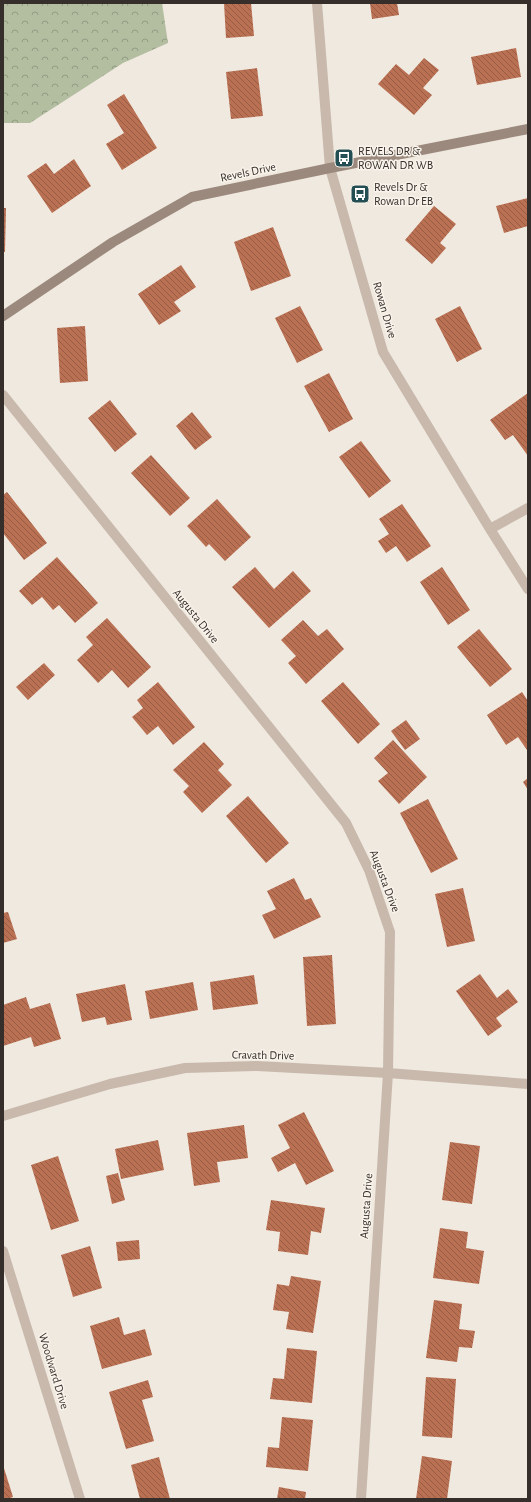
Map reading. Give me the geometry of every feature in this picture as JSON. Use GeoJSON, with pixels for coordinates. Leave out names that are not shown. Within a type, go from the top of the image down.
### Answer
{"type":"FeatureCollection","features":[{"type":"Feature","properties":{"kind":"street","name":"Rowan Drive"},"geometry":{"type":"LineString","coordinates":[[317,3],[330,168],[383,352],[528,589]]}},
{"type":"Feature","properties":{"kind":"street","name":"Revels Drive"},"geometry":{"type":"LineString","coordinates":[[3,316],[113,242],[192,197],[330,168],[528,130]]}},
{"type":"Feature","properties":{"kind":"street","name":"Augusta Drive"},"geometry":{"type":"LineString","coordinates":[[3,395],[346,823],[369,870],[390,932],[388,1073],[361,1499]]}},
{"type":"Feature","properties":{"kind":"street"},"geometry":{"type":"LineString","coordinates":[[490,529],[528,508]]}},
{"type":"Feature","properties":{"kind":"street","name":"Cravath Drive"},"geometry":{"type":"LineString","coordinates":[[3,1116],[110,1084],[185,1068],[257,1066],[388,1073],[528,1084]]}},
{"type":"Feature","properties":{"kind":"street","name":"Woodward Drive"},"geometry":{"type":"LineString","coordinates":[[3,1251],[80,1499]]}},
{"type":"Feature","properties":{"kind":"green space"},"geometry":{"type":"Polygon","coordinates":[[[3,3],[162,3],[168,43],[123,63],[30,123],[3,123],[3,3]]]}},
{"type":"Feature","properties":{"kind":"building"},"geometry":{"type":"Polygon","coordinates":[[[224,3],[251,3],[254,36],[226,38],[224,3]]]}},
{"type":"Feature","properties":{"kind":"building"},"geometry":{"type":"Polygon","coordinates":[[[370,3],[397,3],[399,15],[372,19],[370,3]]]}},
{"type":"Feature","properties":{"kind":"building"},"geometry":{"type":"Polygon","coordinates":[[[516,48],[521,77],[477,85],[471,57],[516,48]]]}},
{"type":"Feature","properties":{"kind":"building"},"geometry":{"type":"Polygon","coordinates":[[[424,58],[439,70],[423,88],[432,95],[414,115],[378,84],[396,64],[409,75],[424,58]]]}},
{"type":"Feature","properties":{"kind":"building"},"geometry":{"type":"Polygon","coordinates":[[[257,68],[263,116],[231,119],[226,72],[257,68]]]}},
{"type":"Feature","properties":{"kind":"building"},"geometry":{"type":"Polygon","coordinates":[[[124,94],[157,148],[122,170],[106,144],[124,133],[107,105],[124,94]]]}},
{"type":"Feature","properties":{"kind":"building"},"geometry":{"type":"Polygon","coordinates":[[[74,159],[91,186],[52,213],[27,176],[46,163],[54,174],[74,159]]]}},
{"type":"Feature","properties":{"kind":"building"},"geometry":{"type":"Polygon","coordinates":[[[528,198],[528,226],[504,233],[496,206],[528,198]]]}},
{"type":"Feature","properties":{"kind":"building"},"geometry":{"type":"Polygon","coordinates":[[[434,206],[456,224],[440,243],[446,248],[432,264],[405,240],[434,206]]]}},
{"type":"Feature","properties":{"kind":"building"},"geometry":{"type":"Polygon","coordinates":[[[3,208],[6,208],[5,252],[3,252],[3,208]]]}},
{"type":"Feature","properties":{"kind":"building"},"geometry":{"type":"Polygon","coordinates":[[[273,227],[291,276],[251,291],[234,242],[273,227]]]}},
{"type":"Feature","properties":{"kind":"building"},"geometry":{"type":"Polygon","coordinates":[[[181,265],[196,287],[174,302],[181,311],[159,325],[138,294],[181,265]]]}},
{"type":"Feature","properties":{"kind":"building"},"geometry":{"type":"Polygon","coordinates":[[[300,306],[323,350],[297,363],[275,318],[300,306]]]}},
{"type":"Feature","properties":{"kind":"building"},"geometry":{"type":"Polygon","coordinates":[[[460,306],[482,349],[457,362],[435,319],[460,306]]]}},
{"type":"Feature","properties":{"kind":"building"},"geometry":{"type":"Polygon","coordinates":[[[85,326],[88,381],[60,383],[57,328],[85,326]]]}},
{"type":"Feature","properties":{"kind":"building"},"geometry":{"type":"Polygon","coordinates":[[[329,373],[353,419],[329,432],[304,386],[329,373]]]}},
{"type":"Feature","properties":{"kind":"building"},"geometry":{"type":"Polygon","coordinates":[[[528,393],[528,456],[513,435],[505,440],[490,420],[528,393]]]}},
{"type":"Feature","properties":{"kind":"building"},"geometry":{"type":"Polygon","coordinates":[[[110,400],[137,434],[115,452],[88,418],[110,400]]]}},
{"type":"Feature","properties":{"kind":"building"},"geometry":{"type":"Polygon","coordinates":[[[192,412],[212,437],[195,450],[176,426],[192,412]]]}},
{"type":"Feature","properties":{"kind":"building"},"geometry":{"type":"Polygon","coordinates":[[[361,441],[391,481],[369,498],[339,457],[361,441]]]}},
{"type":"Feature","properties":{"kind":"building"},"geometry":{"type":"Polygon","coordinates":[[[151,455],[190,498],[170,516],[131,473],[151,455]]]}},
{"type":"Feature","properties":{"kind":"building"},"geometry":{"type":"Polygon","coordinates":[[[7,492],[47,543],[24,560],[3,533],[3,495],[7,492]]]}},
{"type":"Feature","properties":{"kind":"building"},"geometry":{"type":"Polygon","coordinates":[[[217,499],[251,537],[225,561],[209,544],[206,547],[187,526],[217,499]]]}},
{"type":"Feature","properties":{"kind":"building"},"geometry":{"type":"Polygon","coordinates":[[[402,504],[431,546],[407,562],[396,546],[386,553],[378,541],[389,534],[379,519],[402,504]]]}},
{"type":"Feature","properties":{"kind":"building"},"geometry":{"type":"Polygon","coordinates":[[[57,557],[98,603],[75,623],[59,605],[53,610],[42,597],[32,605],[19,591],[57,557]]]}},
{"type":"Feature","properties":{"kind":"building"},"geometry":{"type":"Polygon","coordinates":[[[255,567],[274,589],[293,571],[311,591],[269,628],[232,587],[255,567]]]}},
{"type":"Feature","properties":{"kind":"building"},"geometry":{"type":"Polygon","coordinates":[[[442,567],[470,610],[448,625],[420,582],[442,567]]]}},
{"type":"Feature","properties":{"kind":"building"},"geometry":{"type":"Polygon","coordinates":[[[107,618],[151,667],[128,688],[112,670],[98,683],[77,660],[93,645],[86,637],[107,618]]]}},
{"type":"Feature","properties":{"kind":"building"},"geometry":{"type":"Polygon","coordinates":[[[303,620],[318,636],[327,629],[344,649],[306,684],[288,663],[296,656],[281,640],[303,620]]]}},
{"type":"Feature","properties":{"kind":"building"},"geometry":{"type":"Polygon","coordinates":[[[479,629],[512,669],[490,687],[457,647],[479,629]]]}},
{"type":"Feature","properties":{"kind":"building"},"geometry":{"type":"Polygon","coordinates":[[[44,663],[55,675],[28,700],[16,687],[44,663]]]}},
{"type":"Feature","properties":{"kind":"building"},"geometry":{"type":"Polygon","coordinates":[[[158,682],[195,727],[173,745],[158,726],[147,735],[132,717],[143,708],[137,700],[158,682]]]}},
{"type":"Feature","properties":{"kind":"building"},"geometry":{"type":"Polygon","coordinates":[[[343,682],[380,724],[358,744],[321,701],[343,682]]]}},
{"type":"Feature","properties":{"kind":"building"},"geometry":{"type":"Polygon","coordinates":[[[522,692],[528,701],[527,750],[518,737],[506,745],[487,715],[522,692]]]}},
{"type":"Feature","properties":{"kind":"building"},"geometry":{"type":"Polygon","coordinates":[[[406,720],[420,739],[405,750],[391,731],[406,720]]]}},
{"type":"Feature","properties":{"kind":"building"},"geometry":{"type":"Polygon","coordinates":[[[393,740],[427,777],[399,804],[378,781],[388,773],[374,758],[393,740]]]}},
{"type":"Feature","properties":{"kind":"building"},"geometry":{"type":"Polygon","coordinates":[[[204,742],[224,764],[218,770],[232,785],[202,813],[183,792],[189,786],[173,770],[204,742]]]}},
{"type":"Feature","properties":{"kind":"building"},"geometry":{"type":"Polygon","coordinates":[[[528,778],[528,790],[523,782],[528,778]]]}},
{"type":"Feature","properties":{"kind":"building"},"geometry":{"type":"Polygon","coordinates":[[[248,796],[289,843],[266,863],[226,816],[248,796]]]}},
{"type":"Feature","properties":{"kind":"building"},"geometry":{"type":"Polygon","coordinates":[[[428,799],[458,859],[431,873],[400,813],[428,799]]]}},
{"type":"Feature","properties":{"kind":"building"},"geometry":{"type":"Polygon","coordinates":[[[294,878],[305,900],[311,898],[321,917],[274,939],[262,915],[276,909],[267,891],[294,878]]]}},
{"type":"Feature","properties":{"kind":"building"},"geometry":{"type":"Polygon","coordinates":[[[463,888],[475,941],[447,947],[435,894],[463,888]]]}},
{"type":"Feature","properties":{"kind":"building"},"geometry":{"type":"Polygon","coordinates":[[[8,912],[17,939],[3,943],[3,913],[8,912]]]}},
{"type":"Feature","properties":{"kind":"building"},"geometry":{"type":"Polygon","coordinates":[[[332,955],[336,1024],[307,1026],[303,957],[332,955]]]}},
{"type":"Feature","properties":{"kind":"building"},"geometry":{"type":"Polygon","coordinates":[[[480,974],[497,998],[508,989],[518,1002],[496,1018],[502,1026],[488,1036],[456,991],[480,974]]]}},
{"type":"Feature","properties":{"kind":"building"},"geometry":{"type":"Polygon","coordinates":[[[254,975],[258,1004],[213,1010],[210,982],[254,975]]]}},
{"type":"Feature","properties":{"kind":"building"},"geometry":{"type":"Polygon","coordinates":[[[193,982],[198,1010],[150,1019],[145,991],[193,982]]]}},
{"type":"Feature","properties":{"kind":"building"},"geometry":{"type":"Polygon","coordinates":[[[125,984],[132,1020],[107,1025],[105,1017],[82,1022],[76,994],[125,984]]]}},
{"type":"Feature","properties":{"kind":"building"},"geometry":{"type":"Polygon","coordinates":[[[26,997],[30,1009],[50,1003],[61,1039],[34,1047],[31,1037],[3,1046],[3,1005],[26,997]]]}},
{"type":"Feature","properties":{"kind":"building"},"geometry":{"type":"Polygon","coordinates":[[[304,1112],[334,1171],[306,1185],[295,1163],[278,1172],[271,1158],[290,1148],[278,1125],[304,1112]]]}},
{"type":"Feature","properties":{"kind":"building"},"geometry":{"type":"Polygon","coordinates":[[[244,1125],[248,1158],[217,1162],[220,1182],[194,1186],[187,1133],[244,1125]]]}},
{"type":"Feature","properties":{"kind":"building"},"geometry":{"type":"Polygon","coordinates":[[[158,1140],[164,1170],[121,1179],[115,1149],[158,1140]]]}},
{"type":"Feature","properties":{"kind":"building"},"geometry":{"type":"Polygon","coordinates":[[[450,1142],[480,1146],[472,1204],[442,1200],[450,1142]]]}},
{"type":"Feature","properties":{"kind":"building"},"geometry":{"type":"Polygon","coordinates":[[[58,1156],[79,1221],[51,1230],[31,1165],[58,1156]]]}},
{"type":"Feature","properties":{"kind":"building"},"geometry":{"type":"Polygon","coordinates":[[[118,1173],[125,1200],[112,1204],[106,1176],[118,1173]]]}},
{"type":"Feature","properties":{"kind":"building"},"geometry":{"type":"Polygon","coordinates":[[[271,1200],[325,1208],[321,1233],[311,1231],[308,1255],[278,1251],[280,1232],[266,1230],[271,1200]]]}},
{"type":"Feature","properties":{"kind":"building"},"geometry":{"type":"Polygon","coordinates":[[[440,1228],[468,1232],[466,1248],[484,1251],[479,1284],[433,1278],[440,1228]]]}},
{"type":"Feature","properties":{"kind":"building"},"geometry":{"type":"Polygon","coordinates":[[[139,1240],[140,1259],[118,1261],[116,1242],[139,1240]]]}},
{"type":"Feature","properties":{"kind":"building"},"geometry":{"type":"Polygon","coordinates":[[[90,1246],[102,1288],[73,1297],[61,1255],[90,1246]]]}},
{"type":"Feature","properties":{"kind":"building"},"geometry":{"type":"Polygon","coordinates":[[[291,1276],[321,1281],[313,1333],[286,1329],[289,1312],[273,1310],[277,1284],[289,1286],[291,1276]]]}},
{"type":"Feature","properties":{"kind":"building"},"geometry":{"type":"Polygon","coordinates":[[[434,1300],[462,1304],[459,1329],[475,1331],[472,1348],[459,1347],[457,1362],[426,1358],[434,1300]]]}},
{"type":"Feature","properties":{"kind":"building"},"geometry":{"type":"Polygon","coordinates":[[[119,1317],[124,1335],[145,1329],[152,1355],[102,1369],[90,1326],[119,1317]]]}},
{"type":"Feature","properties":{"kind":"building"},"geometry":{"type":"Polygon","coordinates":[[[287,1348],[317,1351],[312,1403],[270,1399],[273,1378],[284,1379],[287,1348]]]}},
{"type":"Feature","properties":{"kind":"building"},"geometry":{"type":"Polygon","coordinates":[[[426,1377],[456,1379],[452,1438],[422,1436],[426,1377]]]}},
{"type":"Feature","properties":{"kind":"building"},"geometry":{"type":"Polygon","coordinates":[[[148,1380],[153,1397],[142,1400],[154,1441],[126,1449],[109,1392],[148,1380]]]}},
{"type":"Feature","properties":{"kind":"building"},"geometry":{"type":"Polygon","coordinates":[[[282,1417],[313,1420],[308,1471],[266,1467],[268,1447],[279,1448],[282,1417]]]}},
{"type":"Feature","properties":{"kind":"building"},"geometry":{"type":"Polygon","coordinates":[[[422,1456],[452,1461],[447,1499],[416,1499],[422,1456]]]}},
{"type":"Feature","properties":{"kind":"building"},"geometry":{"type":"Polygon","coordinates":[[[159,1457],[170,1499],[140,1499],[131,1465],[159,1457]]]}},
{"type":"Feature","properties":{"kind":"building"},"geometry":{"type":"Polygon","coordinates":[[[3,1465],[13,1497],[7,1499],[3,1499],[3,1465]]]}},
{"type":"Feature","properties":{"kind":"building"},"geometry":{"type":"Polygon","coordinates":[[[279,1487],[306,1492],[305,1499],[277,1499],[279,1487]]]}},
{"type":"Feature","properties":{"kind":"place","name":"REVELS DR & ROWAN DR WB"},"geometry":{"type":"Point","coordinates":[344,158]}},
{"type":"Feature","properties":{"kind":"place","name":"Revels Dr & Rowan Dr EB"},"geometry":{"type":"Point","coordinates":[360,194]}}]}
